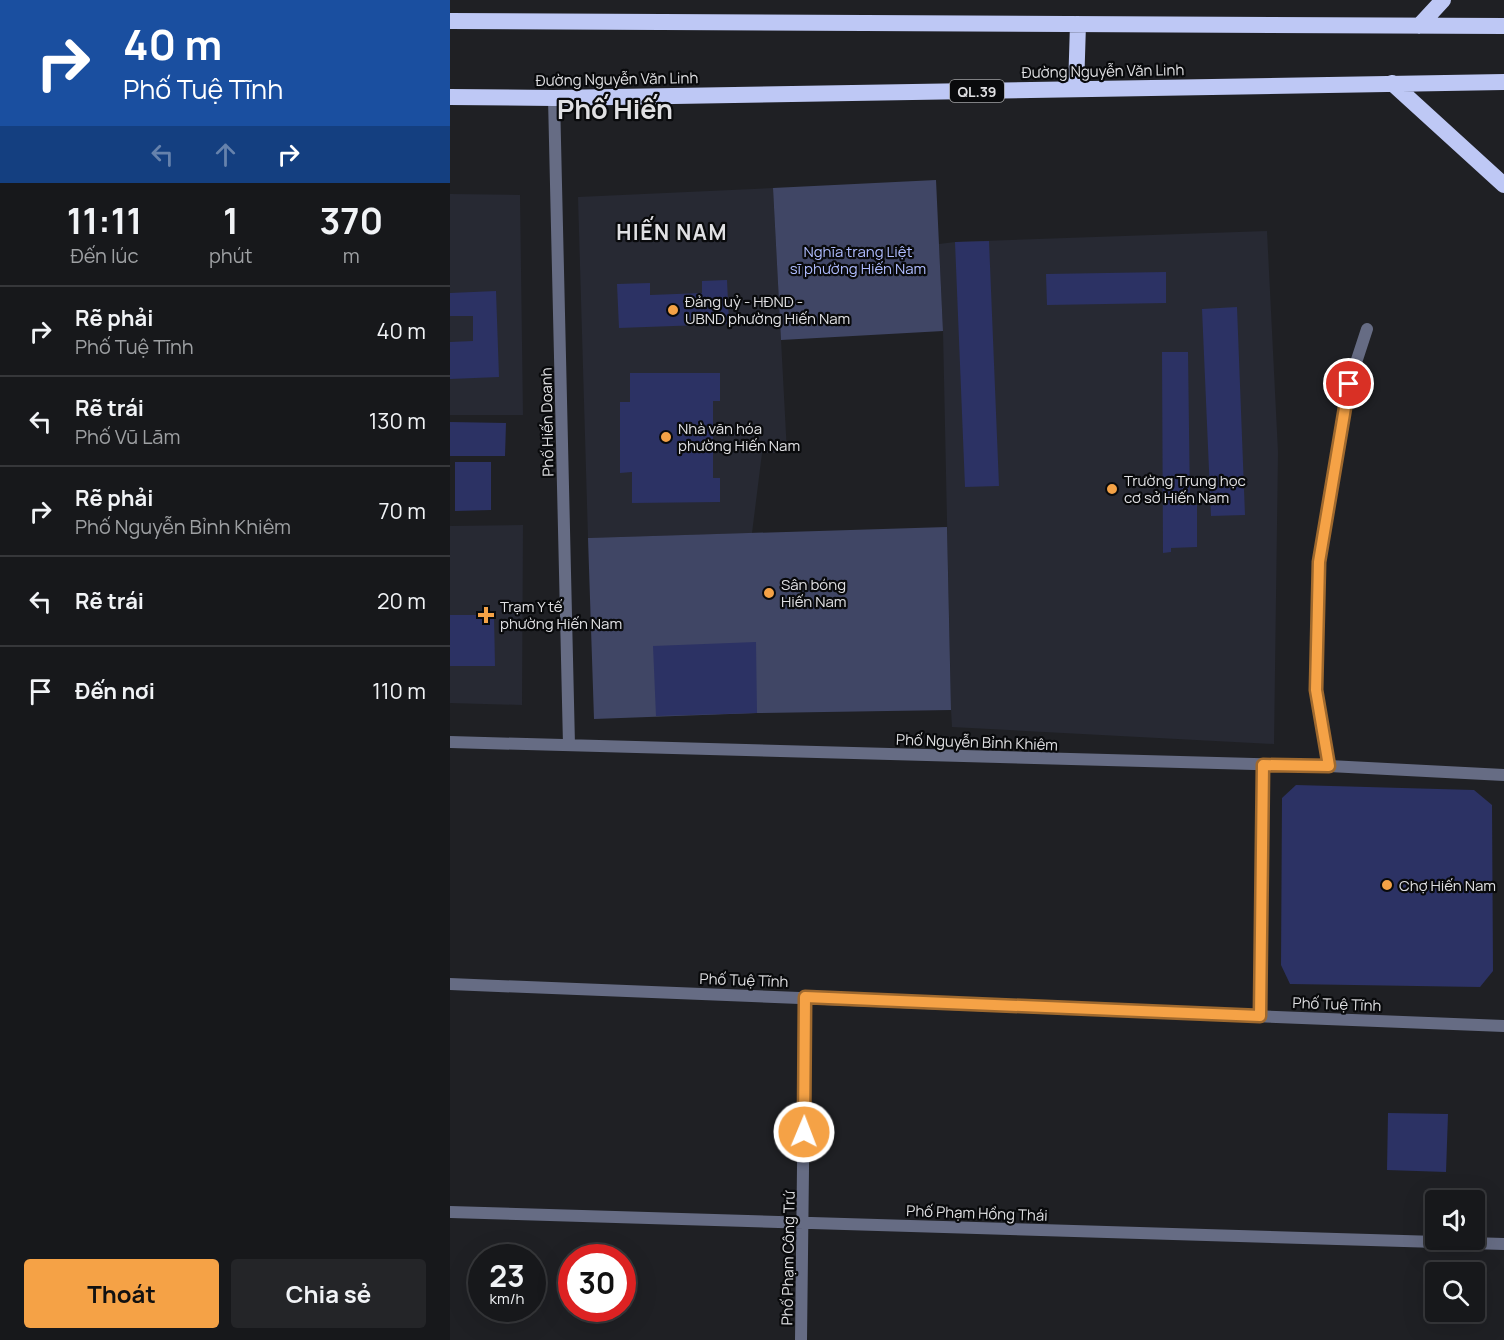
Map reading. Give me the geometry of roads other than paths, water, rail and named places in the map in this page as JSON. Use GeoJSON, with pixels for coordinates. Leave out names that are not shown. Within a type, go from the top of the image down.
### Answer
{"type":"FeatureCollection","features":[{"type":"Feature","properties":{"kind":"highway"},"geometry":{"type":"LineString","coordinates":[[1419,26],[1443,0]]}},
{"type":"Feature","properties":{"kind":"highway"},"geometry":{"type":"LineString","coordinates":[[450,21],[1504,26]]}},
{"type":"Feature","properties":{"kind":"highway"},"geometry":{"type":"LineString","coordinates":[[1076,89],[1078,24]]}},
{"type":"Feature","properties":{"kind":"highway","name":"Đường Nguyễn Văn Linh"},"geometry":{"type":"LineString","coordinates":[[450,97],[554,98],[1504,82]]}},
{"type":"Feature","properties":{"kind":"highway"},"geometry":{"type":"LineString","coordinates":[[1392,83],[1504,185]]}},
{"type":"Feature","properties":{"kind":"street","name":"Phố Hiến Doanh"},"geometry":{"type":"LineString","coordinates":[[554,98],[569,745]]}},
{"type":"Feature","properties":{"kind":"street"},"geometry":{"type":"LineString","coordinates":[[1329,766],[1316,690],[1319,562],[1349,384],[1367,329]]}},
{"type":"Feature","properties":{"kind":"street","name":"Phố Nguyễn Bỉnh Khiêm"},"geometry":{"type":"LineString","coordinates":[[450,742],[1329,766],[1504,775]]}},
{"type":"Feature","properties":{"kind":"street"},"geometry":{"type":"LineString","coordinates":[[1260,1016],[1263,765]]}},
{"type":"Feature","properties":{"kind":"street","name":"Phố Tuệ Tĩnh"},"geometry":{"type":"LineString","coordinates":[[450,984],[1504,1026]]}},
{"type":"Feature","properties":{"kind":"street","name":"Phố Phạm Công Trứ"},"geometry":{"type":"LineString","coordinates":[[801,1340],[805,997]]}},
{"type":"Feature","properties":{"kind":"street","name":"Phố Phạm Hồng Thái"},"geometry":{"type":"LineString","coordinates":[[450,1212],[1504,1244]]}},
{"type":"Feature","properties":{"kind":"place","name":"Đảng uỷ - HĐND - UBND phường Hiến Nam"},"geometry":{"type":"Point","coordinates":[673,310]}},
{"type":"Feature","properties":{"kind":"place","name":"Nhà văn hóa phường Hiến Nam"},"geometry":{"type":"Point","coordinates":[666,437]}},
{"type":"Feature","properties":{"kind":"place","name":"Trường Trung học cơ sở Hiến Nam"},"geometry":{"type":"Point","coordinates":[1112,489]}},
{"type":"Feature","properties":{"kind":"place","name":"Sân bóng Hiến Nam"},"geometry":{"type":"Point","coordinates":[769,593]}},
{"type":"Feature","properties":{"kind":"place","name":"Trạm Y tế phường Hiến Nam"},"geometry":{"type":"Point","coordinates":[486,615]}},
{"type":"Feature","properties":{"kind":"place","name":"Chợ Hiến Nam"},"geometry":{"type":"Point","coordinates":[1387,885]}},
{"type":"Feature","properties":{"kind":"district","name":"Phố Hiến"},"geometry":{"type":"Point","coordinates":[615,108]}},
{"type":"Feature","properties":{"kind":"district","name":"HIẾN NAM"},"geometry":{"type":"Point","coordinates":[672,232]}},
{"type":"Feature","properties":{"kind":"park label","name":"Nghĩa trang Liệt sĩ phường Hiến Nam"},"geometry":{"type":"Point","coordinates":[858,260]}}]}
